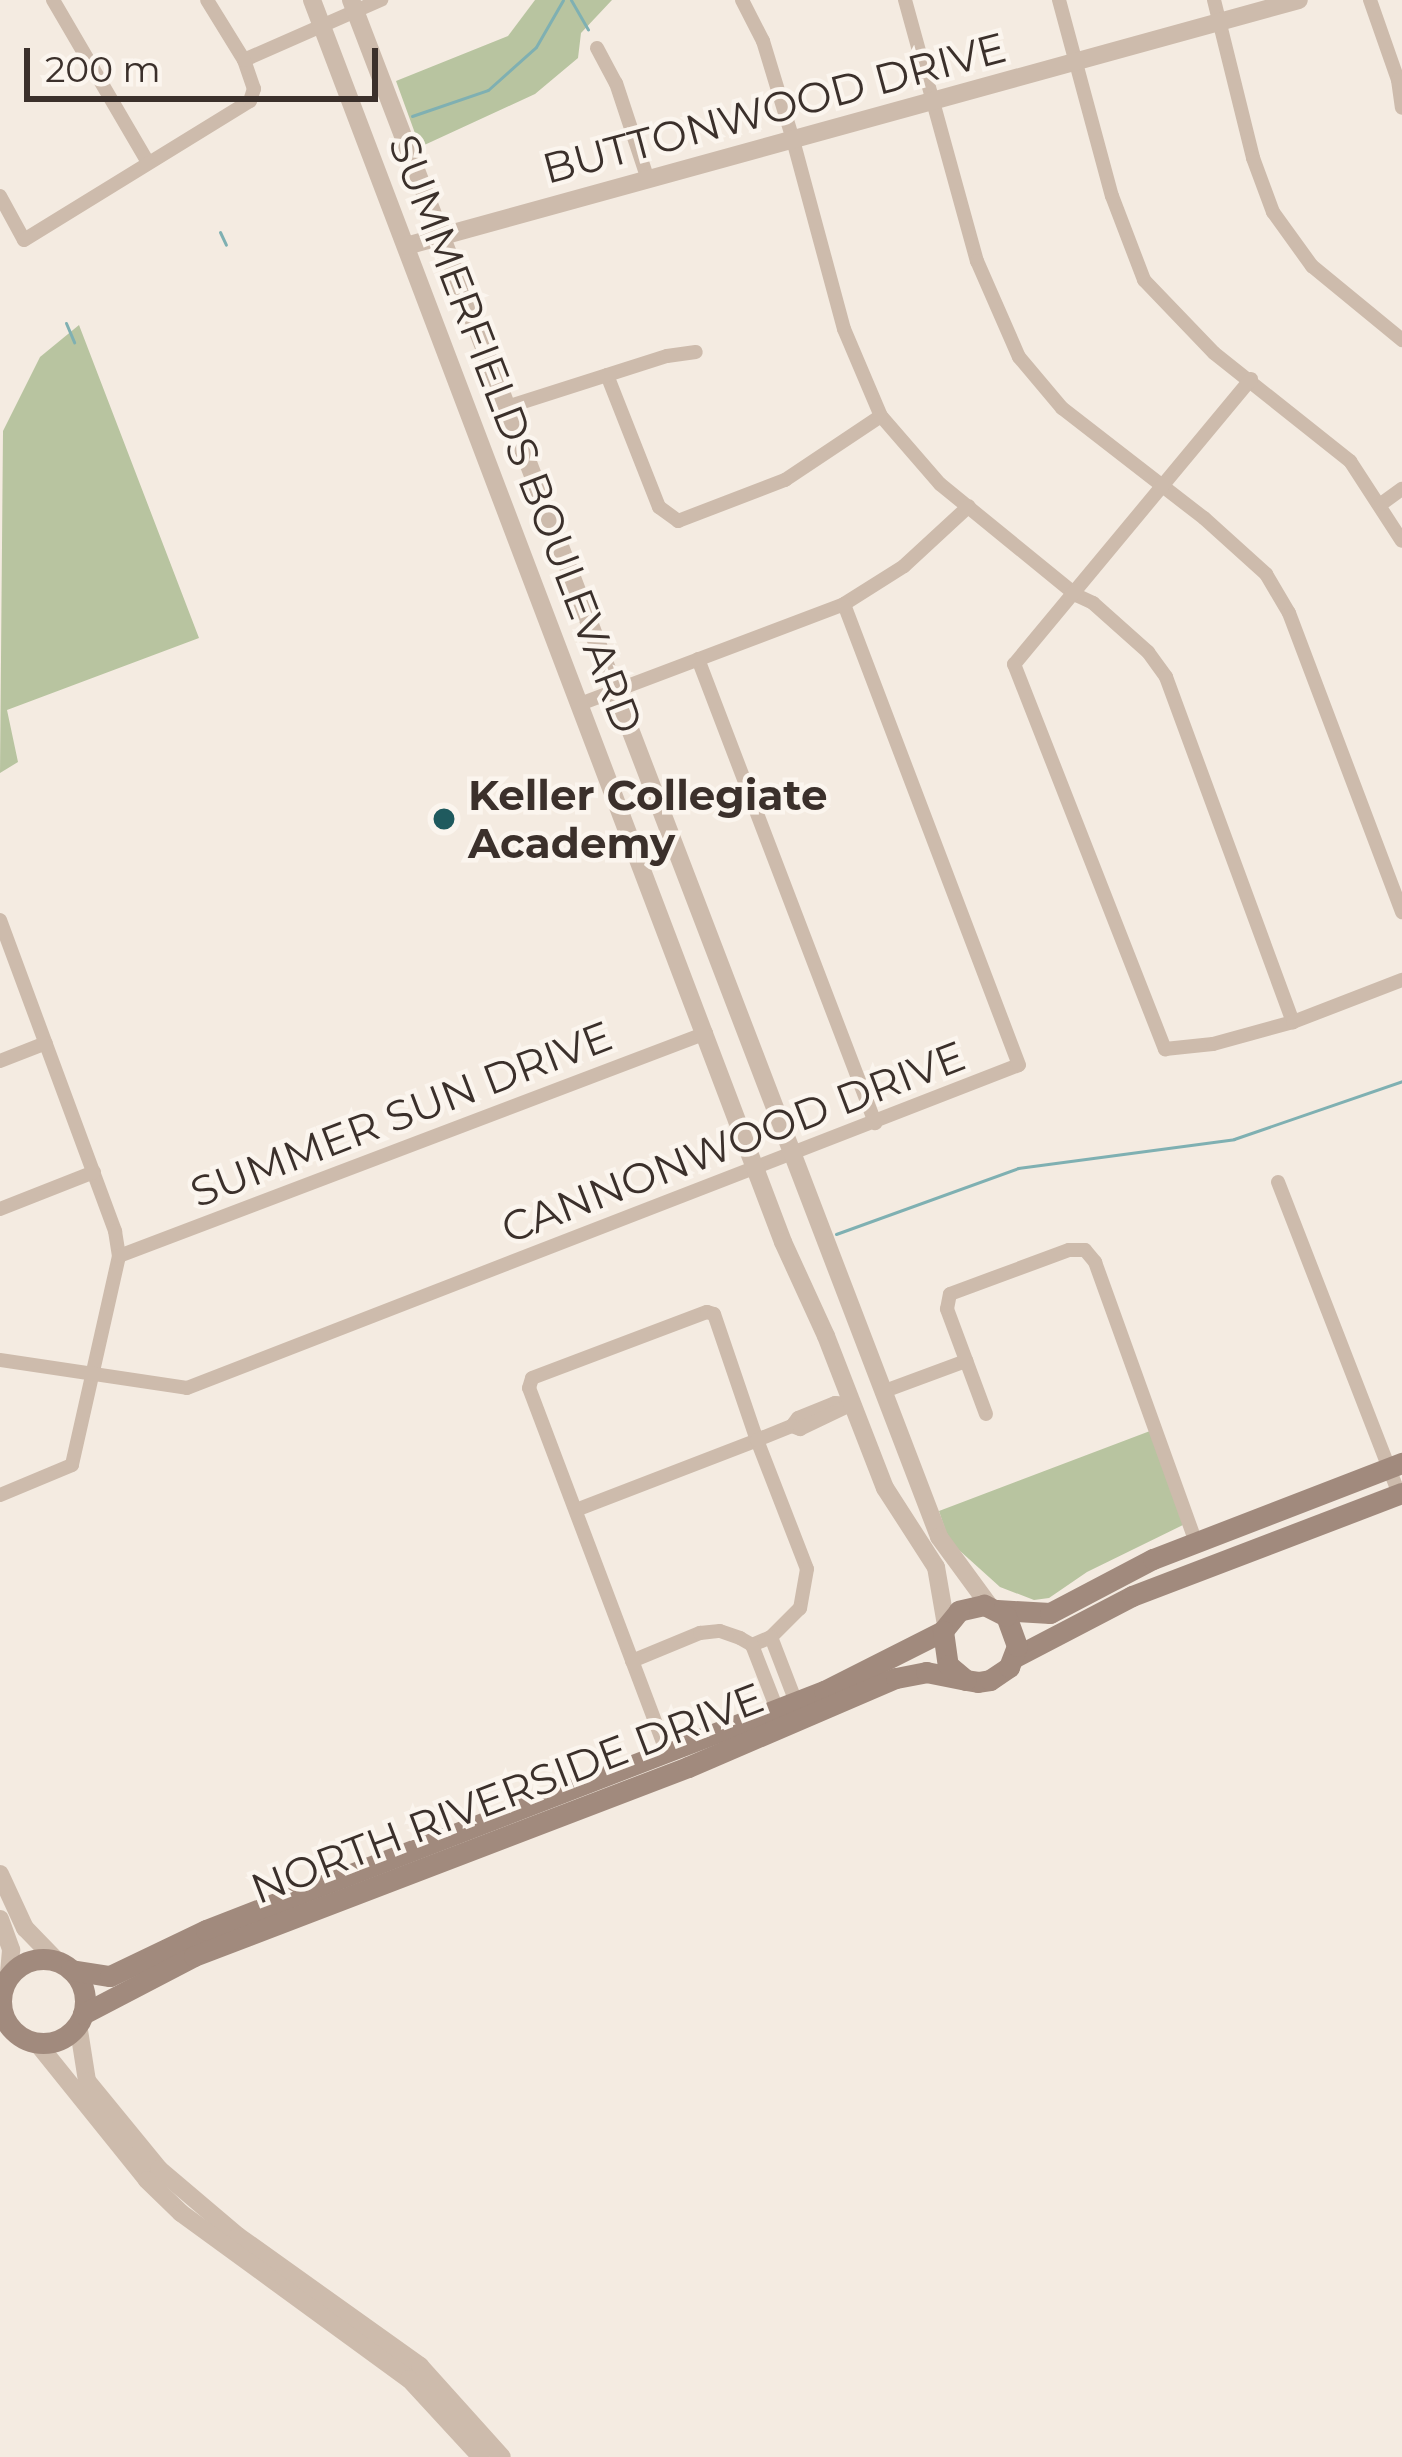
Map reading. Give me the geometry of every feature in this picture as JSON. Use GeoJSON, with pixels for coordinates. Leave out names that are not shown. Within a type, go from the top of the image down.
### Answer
{"type":"FeatureCollection","features":[{"type":"Feature","properties":{"kind":"main road","name":"NORTH RIVERSIDE DRIVE"},"geometry":{"type":"LineString","coordinates":[[37,2043],[64,2037],[80,2019],[194,1956],[787,1705],[944,1628],[971,1606],[1049,1612],[1196,1543],[1395,1466]]}},
{"type":"Feature","properties":{"kind":"main road","name":"NORTH RIVERSIDE DRIVE"},"geometry":{"type":"LineString","coordinates":[[4,1987],[31,1960],[110,1976],[186,1938],[727,1751],[896,1678],[926,1672],[966,1679],[1000,1675],[1015,1657],[1132,1595],[1401,1494]]}},
{"type":"Feature","properties":{"kind":"main road"},"geometry":{"type":"LineString","coordinates":[[994,1608],[1012,1625],[1015,1657]]}},
{"type":"Feature","properties":{"kind":"main road"},"geometry":{"type":"LineString","coordinates":[[944,1628],[947,1665],[966,1679]]}},
{"type":"Feature","properties":{"kind":"main road"},"geometry":{"type":"LineString","coordinates":[[64,1965],[83,1990],[80,2019]]}},
{"type":"Feature","properties":{"kind":"main road"},"geometry":{"type":"LineString","coordinates":[[4,1987],[2,2014],[7,2029],[37,2043]]}},
{"type":"Feature","properties":{"kind":"street"},"geometry":{"type":"LineString","coordinates":[[53,0],[147,160]]}},
{"type":"Feature","properties":{"kind":"street"},"geometry":{"type":"LineString","coordinates":[[0,196],[24,240],[147,160],[250,101],[254,89],[244,60],[207,0]]}},
{"type":"Feature","properties":{"kind":"street","name":"SUMMERFIELDS BOULEVARD"},"geometry":{"type":"LineString","coordinates":[[312,0],[885,1488],[936,1567],[944,1628]]}},
{"type":"Feature","properties":{"kind":"street"},"geometry":{"type":"LineString","coordinates":[[244,60],[353,5],[380,0]]}},
{"type":"Feature","properties":{"kind":"street"},"geometry":{"type":"LineString","coordinates":[[742,0],[763,41],[844,329],[881,416],[923,467],[1131,635],[1166,677],[1293,1022]]}},
{"type":"Feature","properties":{"kind":"street"},"geometry":{"type":"LineString","coordinates":[[905,0],[977,261],[1019,356],[1062,408],[1250,559],[1289,613],[1402,912]]}},
{"type":"Feature","properties":{"kind":"street"},"geometry":{"type":"LineString","coordinates":[[1059,0],[1112,196],[1144,280],[1214,352],[1350,461],[1402,541]]}},
{"type":"Feature","properties":{"kind":"street"},"geometry":{"type":"LineString","coordinates":[[1214,0],[1253,158],[1274,212],[1312,266],[1402,340]]}},
{"type":"Feature","properties":{"kind":"street","name":"BUTTONWOOD DRIVE"},"geometry":{"type":"LineString","coordinates":[[406,246],[1299,0]]}},
{"type":"Feature","properties":{"kind":"street"},"geometry":{"type":"LineString","coordinates":[[1370,0],[1398,80],[1402,108]]}},
{"type":"Feature","properties":{"kind":"street","name":"SUMMERFIELDS BOULEVARD"},"geometry":{"type":"LineString","coordinates":[[353,5],[939,1537],[994,1608]]}},
{"type":"Feature","properties":{"kind":"street"},"geometry":{"type":"LineString","coordinates":[[597,48],[616,83],[648,180]]}},
{"type":"Feature","properties":{"kind":"street"},"geometry":{"type":"LineString","coordinates":[[507,407],[696,352]]}},
{"type":"Feature","properties":{"kind":"street"},"geometry":{"type":"LineString","coordinates":[[607,375],[659,507],[678,521],[785,480],[881,416]]}},
{"type":"Feature","properties":{"kind":"street"},"geometry":{"type":"LineString","coordinates":[[1251,379],[1014,664],[1165,1048],[1213,1044],[1293,1022],[1402,980]]}},
{"type":"Feature","properties":{"kind":"street"},"geometry":{"type":"LineString","coordinates":[[1381,504],[1402,489]]}},
{"type":"Feature","properties":{"kind":"street"},"geometry":{"type":"LineString","coordinates":[[580,704],[844,604],[904,566],[969,506]]}},
{"type":"Feature","properties":{"kind":"street","name":"CANNONWOOD DRIVE"},"geometry":{"type":"LineString","coordinates":[[0,1360],[187,1388],[1019,1065],[844,604]]}},
{"type":"Feature","properties":{"kind":"street"},"geometry":{"type":"LineString","coordinates":[[698,659],[875,1123]]}},
{"type":"Feature","properties":{"kind":"street"},"geometry":{"type":"LineString","coordinates":[[0,920],[94,1172],[119,1256],[72,1465],[0,1496]]}},
{"type":"Feature","properties":{"kind":"street","name":"SUMMER SUN DRIVE"},"geometry":{"type":"LineString","coordinates":[[119,1256],[706,1033]]}},
{"type":"Feature","properties":{"kind":"street"},"geometry":{"type":"LineString","coordinates":[[0,1061],[46,1043]]}},
{"type":"Feature","properties":{"kind":"street"},"geometry":{"type":"LineString","coordinates":[[0,1209],[94,1172]]}},
{"type":"Feature","properties":{"kind":"street"},"geometry":{"type":"LineString","coordinates":[[1278,1182],[1395,1466],[1401,1494]]}},
{"type":"Feature","properties":{"kind":"street"},"geometry":{"type":"LineString","coordinates":[[986,1414],[947,1309],[950,1294],[1069,1250],[1091,1254],[1196,1543]]}},
{"type":"Feature","properties":{"kind":"street"},"geometry":{"type":"LineString","coordinates":[[667,1753],[529,1388],[539,1372],[695,1313],[714,1314],[807,1569],[800,1608],[771,1637],[752,1645]]}},
{"type":"Feature","properties":{"kind":"street"},"geometry":{"type":"LineString","coordinates":[[576,1510],[792,1426],[798,1418],[836,1403],[852,1404],[967,1361]]}},
{"type":"Feature","properties":{"kind":"street"},"geometry":{"type":"LineString","coordinates":[[632,1661],[700,1634],[720,1631],[752,1645],[787,1705]]}},
{"type":"Feature","properties":{"kind":"street"},"geometry":{"type":"LineString","coordinates":[[771,1637],[787,1705]]}},
{"type":"Feature","properties":{"kind":"street"},"geometry":{"type":"LineString","coordinates":[[0,1874],[25,1928],[64,1965]]}},
{"type":"Feature","properties":{"kind":"street"},"geometry":{"type":"LineString","coordinates":[[0,1919],[11,1950],[4,1987]]}},
{"type":"Feature","properties":{"kind":"street"},"geometry":{"type":"LineString","coordinates":[[80,2019],[87,2081],[153,2174]]}},
{"type":"Feature","properties":{"kind":"street"},"geometry":{"type":"LineString","coordinates":[[37,2043],[153,2174],[228,2249],[450,2395],[502,2457]]}},
{"type":"Feature","properties":{"kind":"street"},"geometry":{"type":"LineString","coordinates":[[401,2362],[481,2457]]}},
{"type":"Feature","properties":{"kind":"green space"},"geometry":{"type":"Polygon","coordinates":[[[535,0],[612,0],[581,33],[578,58],[535,94],[420,147],[396,81],[508,36],[535,0]]]}},
{"type":"Feature","properties":{"kind":"green space"},"geometry":{"type":"Polygon","coordinates":[[[79,325],[199,638],[7,710],[18,762],[0,773],[3,431],[40,357],[79,325]]]}},
{"type":"Feature","properties":{"kind":"green space"},"geometry":{"type":"Polygon","coordinates":[[[1150,1431],[1185,1524],[1087,1572],[1049,1598],[1034,1600],[1000,1587],[949,1541],[939,1511],[1150,1431]]]}},
{"type":"Feature","properties":{"kind":"waterway"},"geometry":{"type":"LineString","coordinates":[[412,116],[488,90],[536,47],[563,0]]}},
{"type":"Feature","properties":{"kind":"waterway"},"geometry":{"type":"LineString","coordinates":[[571,0],[588,30]]}},
{"type":"Feature","properties":{"kind":"waterway"},"geometry":{"type":"LineString","coordinates":[[220,232],[226,245]]}},
{"type":"Feature","properties":{"kind":"waterway"},"geometry":{"type":"LineString","coordinates":[[66,323],[74,342]]}},
{"type":"Feature","properties":{"kind":"waterway"},"geometry":{"type":"LineString","coordinates":[[836,1234],[1018,1168],[1234,1139],[1402,1081]]}},
{"type":"Feature","properties":{"kind":"place","name":"Keller Collegiate Academy"},"geometry":{"type":"Point","coordinates":[444,819]}}]}
